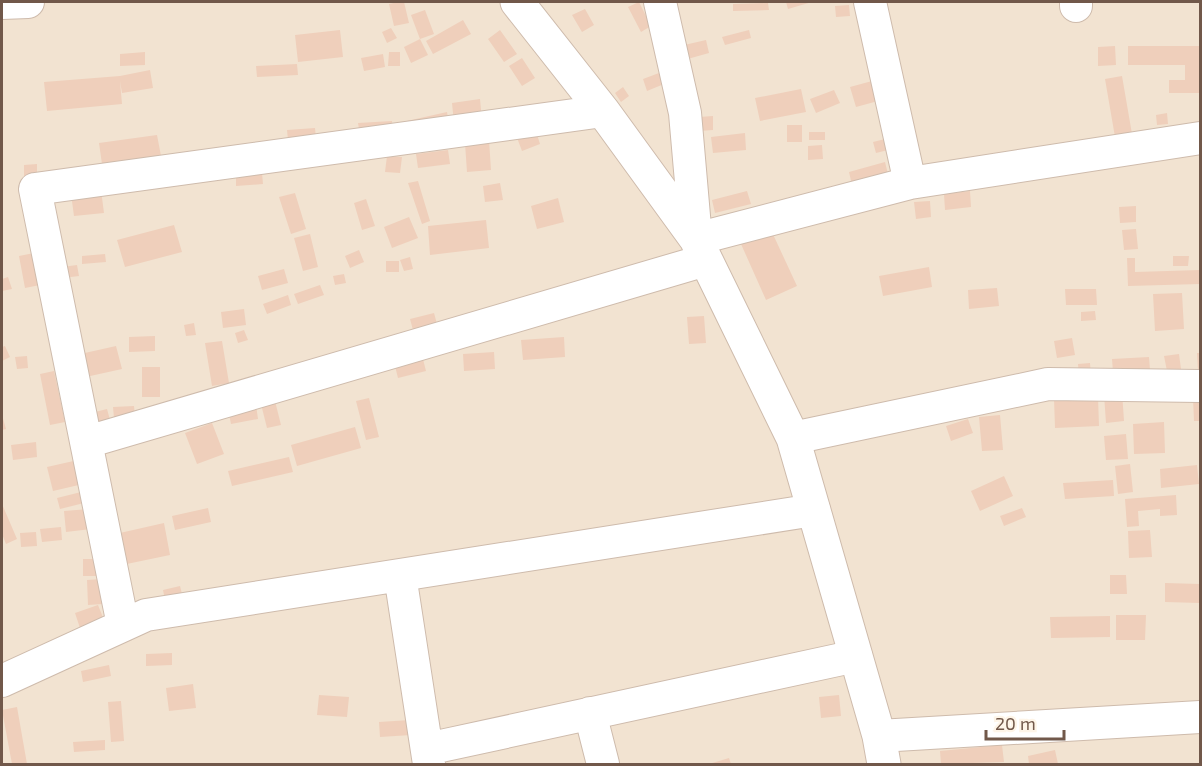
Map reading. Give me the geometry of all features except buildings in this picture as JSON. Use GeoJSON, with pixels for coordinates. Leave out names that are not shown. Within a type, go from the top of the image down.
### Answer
{"type":"FeatureCollection","features":[{"type":"Feature","properties":{"kind":"street"},"geometry":{"type":"LineString","coordinates":[[2,3],[28,2]]}},
{"type":"Feature","properties":{"kind":"street"},"geometry":{"type":"LineString","coordinates":[[517,2],[603,111],[701,250],[793,438],[881,750],[1200,717]]}},
{"type":"Feature","properties":{"kind":"street"},"geometry":{"type":"LineString","coordinates":[[660,2],[685,113],[701,250]]}},
{"type":"Feature","properties":{"kind":"street"},"geometry":{"type":"LineString","coordinates":[[870,2],[910,183]]}},
{"type":"Feature","properties":{"kind":"street"},"geometry":{"type":"LineString","coordinates":[[123,625],[35,189],[603,111]]}},
{"type":"Feature","properties":{"kind":"street"},"geometry":{"type":"LineString","coordinates":[[87,442],[910,183],[1200,138]]}},
{"type":"Feature","properties":{"kind":"street"},"geometry":{"type":"LineString","coordinates":[[793,438],[1048,384],[1200,386]]}},
{"type":"Feature","properties":{"kind":"street"},"geometry":{"type":"LineString","coordinates":[[2,681],[146,615],[814,510]]}},
{"type":"Feature","properties":{"kind":"street"},"geometry":{"type":"LineString","coordinates":[[400,575],[428,757],[590,713],[856,656]]}},
{"type":"Feature","properties":{"kind":"street"},"geometry":{"type":"LineString","coordinates":[[590,713],[603,765]]}},
{"type":"Feature","properties":{"kind":"shaded area"},"geometry":{"type":"Polygon","coordinates":[[[2,2],[1200,2],[1200,764],[2,764],[2,2]]]}}]}
